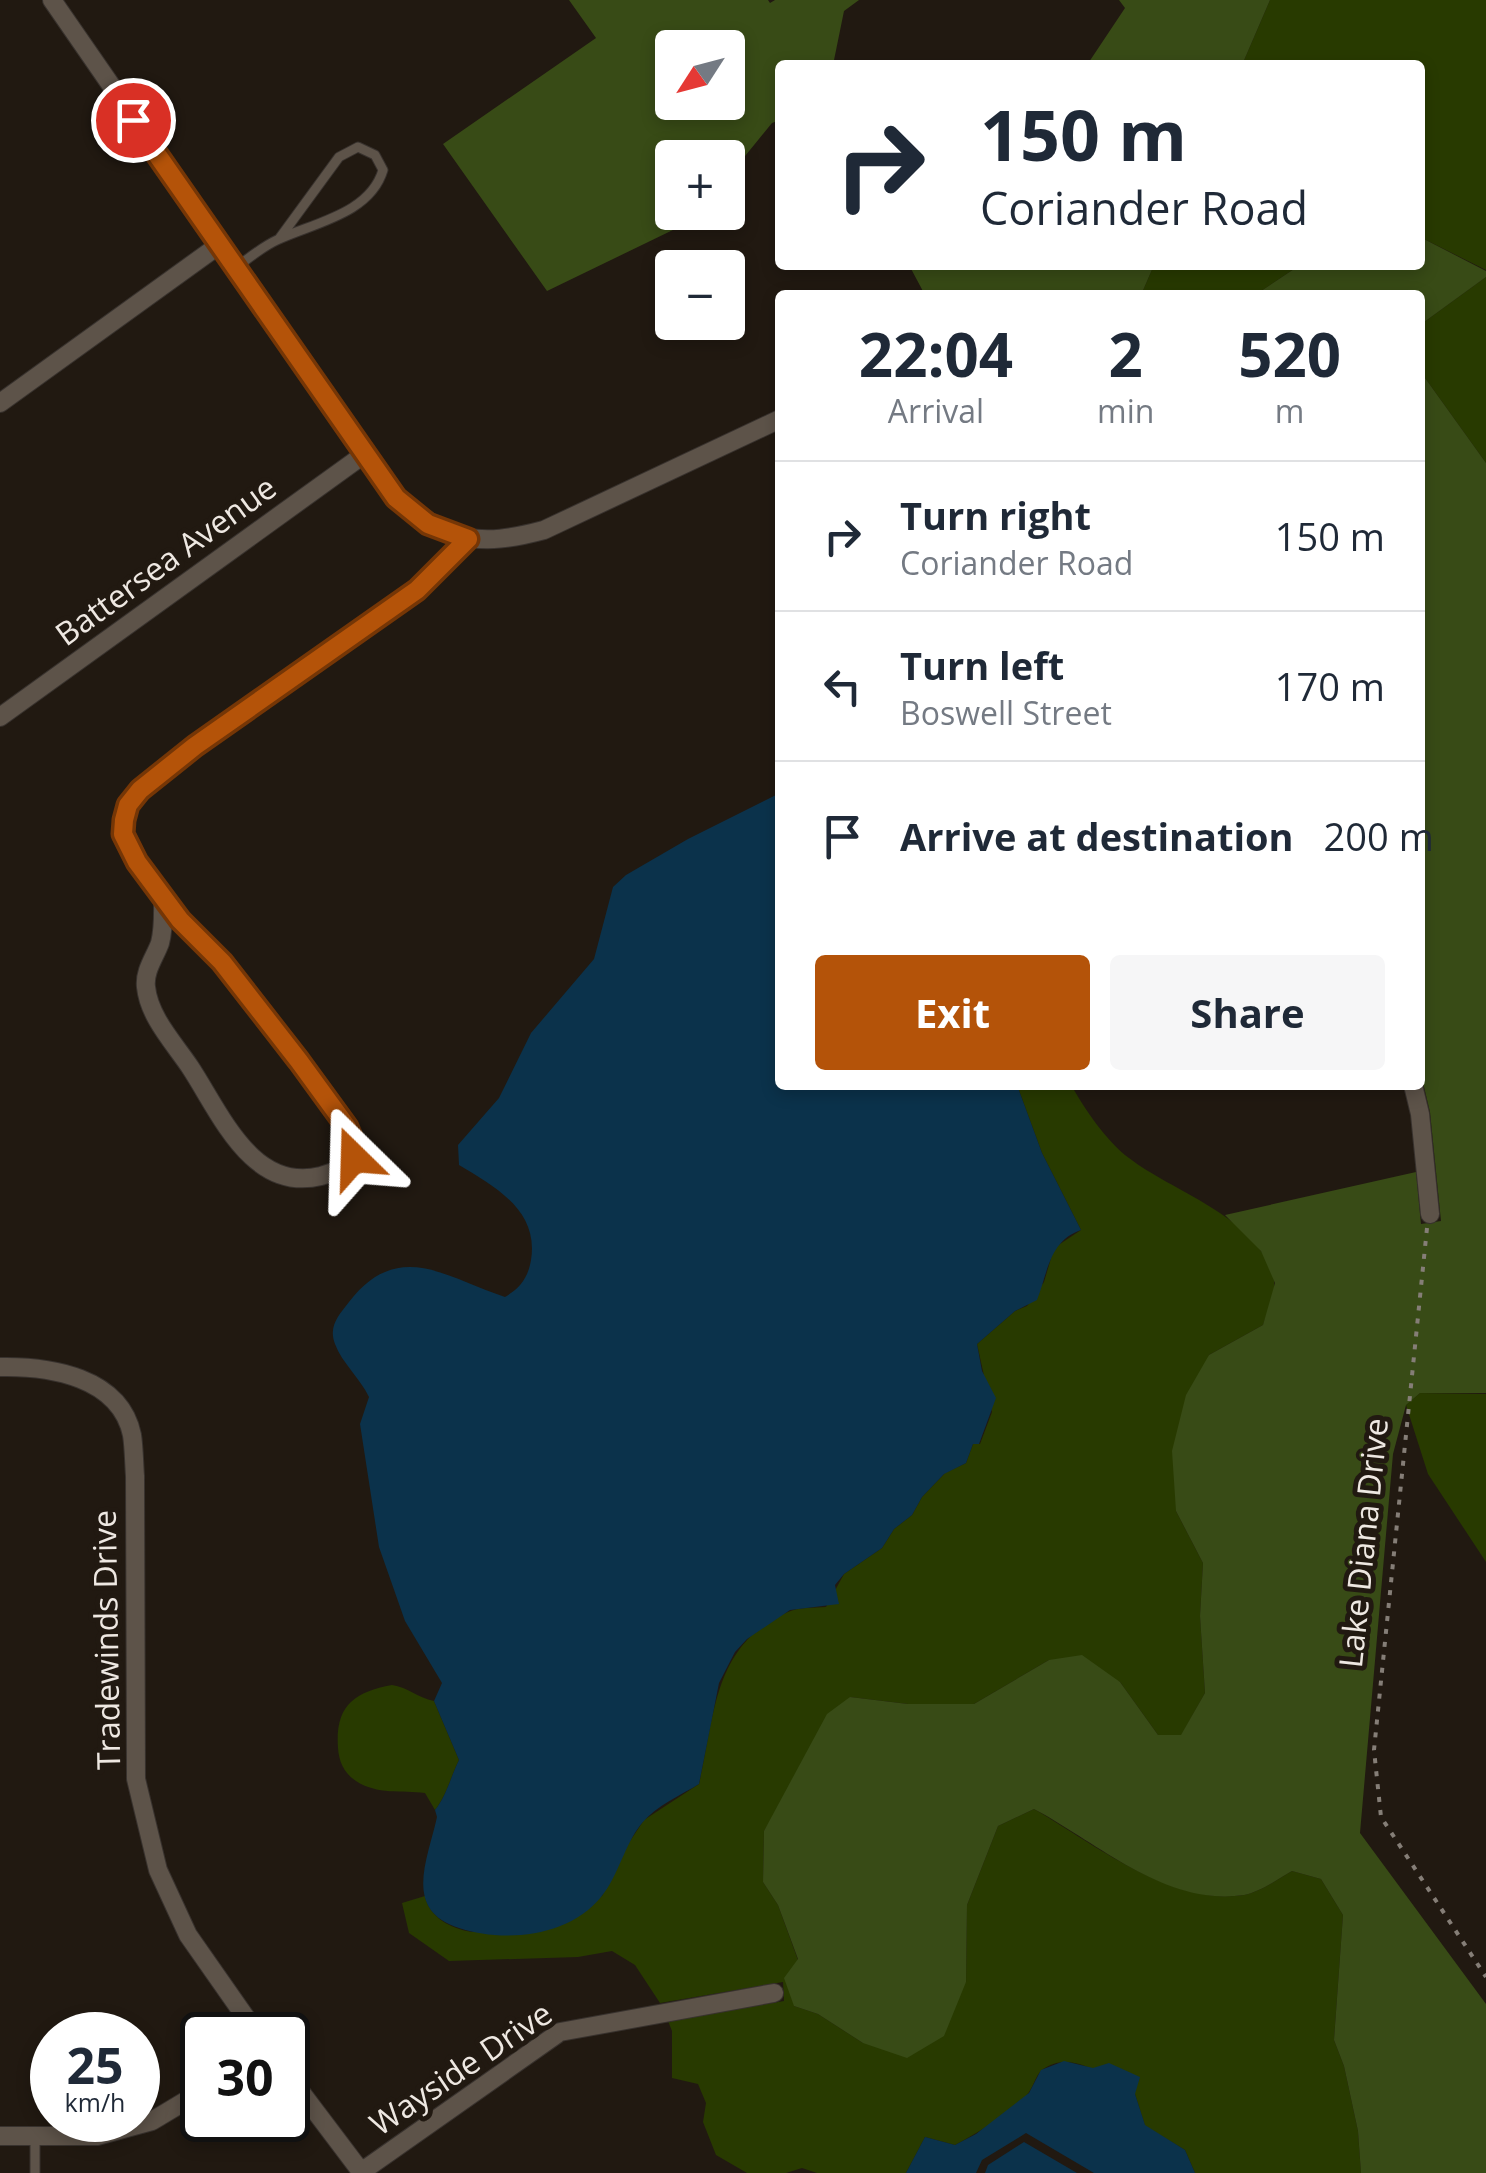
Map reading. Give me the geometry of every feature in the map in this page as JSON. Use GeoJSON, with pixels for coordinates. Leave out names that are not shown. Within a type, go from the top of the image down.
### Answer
{"type":"FeatureCollection","features":[{"type":"Feature","properties":{"kind":"street"},"geometry":{"type":"LineString","coordinates":[[52,0],[396,498],[428,524],[468,539],[504,540],[544,530],[775,422]]}},
{"type":"Feature","properties":{"kind":"street"},"geometry":{"type":"LineString","coordinates":[[0,403],[219,245]]}},
{"type":"Feature","properties":{"kind":"street","name":"Battersea Avenue"},"geometry":{"type":"LineString","coordinates":[[0,717],[366,454]]}},
{"type":"Feature","properties":{"kind":"street"},"geometry":{"type":"LineString","coordinates":[[163,897],[160,943],[146,988],[156,1018],[227,1124],[264,1170],[303,1180],[346,1167],[354,1158],[354,1144],[347,1127],[222,962],[180,920],[163,897],[137,862],[123,834],[128,805],[140,790],[195,746],[417,590],[468,539]]}},
{"type":"Feature","properties":{"kind":"street"},"geometry":{"type":"LineString","coordinates":[[1414,1090],[1430,1214]]}},
{"type":"Feature","properties":{"kind":"street","name":"Tradewinds Drive"},"geometry":{"type":"LineString","coordinates":[[0,1368],[91,1381],[113,1400],[131,1432],[135,1476],[136,1780],[158,1870],[188,1935],[242,2012]]}},
{"type":"Feature","properties":{"kind":"street","name":"Wayside Drive"},"geometry":{"type":"LineString","coordinates":[[362,2173],[560,2032],[774,1993]]}},
{"type":"Feature","properties":{"kind":"street"},"geometry":{"type":"LineString","coordinates":[[310,2105],[362,2173]]}},
{"type":"Feature","properties":{"kind":"street"},"geometry":{"type":"LineString","coordinates":[[0,2136],[30,2136]]}},
{"type":"Feature","properties":{"kind":"lane"},"geometry":{"type":"LineString","coordinates":[[235,268],[279,239],[356,204],[378,186],[383,170],[375,155],[358,147],[340,157],[279,239]]}},
{"type":"Feature","properties":{"kind":"lane"},"geometry":{"type":"LineString","coordinates":[[35,2142],[36,2173]]}},
{"type":"Feature","properties":{"kind":"path","name":"Lake Diana Drive"},"geometry":{"type":"LineString","coordinates":[[1430,1214],[1374,1750],[1381,1817],[1486,1977]]}},
{"type":"Feature","properties":{"kind":"green space"},"geometry":{"type":"Polygon","coordinates":[[[569,0],[859,0],[844,11],[834,60],[775,60],[775,122],[745,156],[745,140],[655,140],[655,230],[673,230],[547,291],[443,144],[596,38],[569,0]]]}},
{"type":"Feature","properties":{"kind":"green space"},"geometry":{"type":"Polygon","coordinates":[[[1119,0],[1270,0],[1244,60],[1090,60],[1125,8],[1119,0]]]}},
{"type":"Feature","properties":{"kind":"green space"},"geometry":{"type":"Polygon","coordinates":[[[1270,0],[1486,0],[1486,270],[1425,240],[1425,60],[1244,60],[1270,0]]]}},
{"type":"Feature","properties":{"kind":"green space"},"geometry":{"type":"Polygon","coordinates":[[[1425,240],[1486,271],[1486,277],[1425,321],[1425,290],[1262,290],[1292,270],[1425,270],[1425,240]]]}},
{"type":"Feature","properties":{"kind":"green space"},"geometry":{"type":"Polygon","coordinates":[[[912,270],[1152,270],[1143,290],[922,290],[912,270]]]}},
{"type":"Feature","properties":{"kind":"green space"},"geometry":{"type":"Polygon","coordinates":[[[1152,270],[1292,270],[1262,290],[1143,290],[1152,270]]]}},
{"type":"Feature","properties":{"kind":"green space"},"geometry":{"type":"Polygon","coordinates":[[[1486,277],[1486,463],[1425,378],[1425,321],[1486,277]]]}},
{"type":"Feature","properties":{"kind":"green space"},"geometry":{"type":"Polygon","coordinates":[[[1425,378],[1486,463],[1486,1393],[1420,1393],[1406,1405],[1393,1454],[1360,1833],[1486,2004],[1486,2173],[1361,2173],[1358,2131],[1344,2066],[1334,2040],[1343,1915],[1321,1879],[1292,1871],[1244,1895],[1215,1896],[1188,1891],[1134,1869],[1034,1809],[998,1826],[967,1905],[966,1982],[944,2036],[907,2058],[863,2043],[818,2014],[794,2006],[784,1978],[798,1959],[778,1905],[763,1882],[764,1831],[827,1714],[850,1697],[908,1704],[974,1704],[1049,1660],[1082,1655],[1120,1682],[1158,1735],[1181,1735],[1205,1693],[1200,1616],[1203,1563],[1176,1511],[1172,1451],[1186,1395],[1209,1355],[1263,1325],[1275,1283],[1261,1251],[1225,1215],[1416,1172],[1421,1224],[1441,1221],[1425,1090],[1425,378]]]}},
{"type":"Feature","properties":{"kind":"green space"},"geometry":{"type":"Polygon","coordinates":[[[1019,1090],[1074,1090],[1120,1151],[1213,1208],[1252,1239],[1266,1258],[1274,1280],[1263,1325],[1209,1355],[1176,1511],[1203,1563],[1200,1616],[1205,1693],[1181,1736],[1158,1735],[1120,1682],[1049,1660],[974,1704],[908,1704],[850,1697],[764,1831],[763,1882],[778,1905],[798,1960],[794,2006],[818,2014],[863,2043],[966,1982],[967,1905],[998,1826],[1034,1809],[1134,1869],[1189,1891],[1244,1895],[1292,1871],[1321,1879],[1343,1915],[1334,2040],[1344,2066],[1358,2131],[1361,2173],[1195,2173],[1185,2150],[1145,2126],[1135,2094],[1090,2068],[1065,2062],[1042,2070],[1018,2103],[955,2145],[925,2137],[906,2173],[817,2173],[802,2168],[786,2173],[747,2173],[716,2155],[703,2122],[706,2103],[698,2084],[672,2078],[672,2031],[668,2021],[784,2001],[783,1982],[660,2003],[635,1965],[612,1951],[578,1957],[449,1961],[409,1933],[402,1903],[425,1896],[442,1921],[472,1932],[602,1896],[644,1820],[699,1784],[721,1684],[745,1643],[763,1626],[788,1612],[826,1607],[844,1574],[882,1548],[894,1529],[912,1515],[922,1497],[945,1473],[966,1463],[973,1444],[980,1444],[992,1412],[977,1344],[1015,1311],[1027,1306],[1044,1282],[1054,1248],[1081,1230],[1042,1153],[1019,1090]]]}},
{"type":"Feature","properties":{"kind":"green space"},"geometry":{"type":"Polygon","coordinates":[[[1420,1393],[1486,1394],[1486,1562],[1428,1474],[1406,1405],[1420,1393]]]}},
{"type":"Feature","properties":{"kind":"green space"},"geometry":{"type":"Polygon","coordinates":[[[392,1685],[434,1701],[459,1760],[435,1810],[425,1793],[364,1785],[348,1774],[341,1762],[338,1734],[343,1712],[357,1697],[392,1685]]]}},
{"type":"Feature","properties":{"kind":"water"},"geometry":{"type":"Polygon","coordinates":[[[775,796],[775,1090],[1019,1090],[1042,1153],[1081,1230],[1056,1250],[1037,1300],[1015,1311],[977,1344],[982,1371],[996,1398],[979,1444],[973,1444],[966,1463],[944,1474],[922,1497],[912,1515],[894,1529],[882,1548],[844,1574],[835,1585],[839,1604],[790,1610],[747,1639],[735,1652],[719,1683],[699,1784],[661,1806],[642,1823],[601,1897],[572,1921],[535,1933],[477,1933],[441,1920],[430,1909],[425,1896],[423,1882],[437,1817],[435,1810],[459,1760],[434,1701],[442,1683],[405,1621],[379,1547],[360,1424],[369,1397],[338,1351],[334,1326],[367,1283],[405,1267],[443,1273],[505,1297],[519,1286],[531,1260],[528,1228],[512,1202],[459,1165],[458,1145],[499,1098],[531,1033],[594,959],[613,887],[626,875],[775,796]]]}},
{"type":"Feature","properties":{"kind":"water"},"geometry":{"type":"Polygon","coordinates":[[[1064,2061],[1093,2068],[1109,2063],[1140,2077],[1135,2094],[1145,2125],[1185,2150],[1195,2173],[1094,2173],[1026,2133],[982,2160],[976,2173],[906,2173],[925,2137],[955,2145],[976,2134],[1029,2093],[1041,2070],[1064,2061]]]}},
{"type":"Feature","properties":{"kind":"water"},"geometry":{"type":"Polygon","coordinates":[[[1024,2142],[1077,2173],[985,2173],[988,2165],[1024,2142]]]}},
{"type":"Feature","properties":{"kind":"route"},"geometry":{"type":"LineString","coordinates":[[133,120],[396,498],[428,524],[468,539],[417,590],[195,746],[140,790],[128,805],[124,820],[123,834],[137,862],[180,920],[222,962],[299,1061],[347,1127],[354,1144],[354,1158]]}}]}
